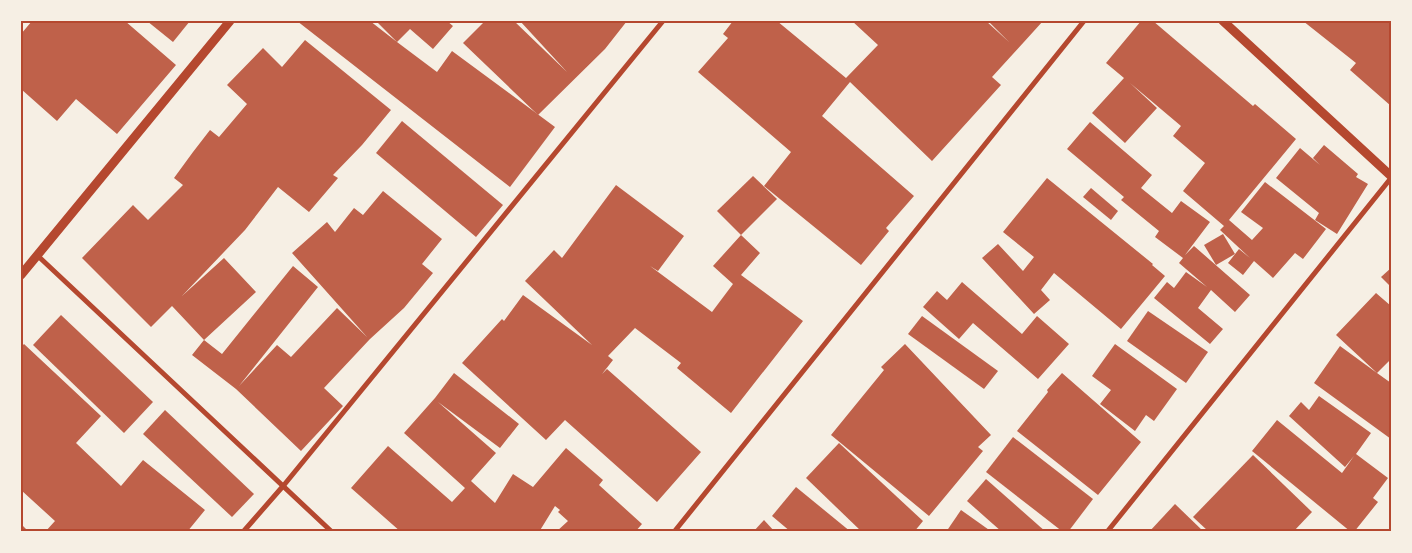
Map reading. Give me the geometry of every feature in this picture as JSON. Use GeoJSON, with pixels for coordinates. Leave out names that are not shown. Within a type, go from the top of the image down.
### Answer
{"type":"FeatureCollection","features":[{"type":"Feature","properties":{"kind":"street"},"geometry":{"type":"LineString","coordinates":[[21,275],[230,21]]}},
{"type":"Feature","properties":{"kind":"street"},"geometry":{"type":"LineString","coordinates":[[243,532],[284,485],[663,21]]}},
{"type":"Feature","properties":{"kind":"street"},"geometry":{"type":"LineString","coordinates":[[674,532],[1084,21]]}},
{"type":"Feature","properties":{"kind":"street"},"geometry":{"type":"LineString","coordinates":[[1107,532],[1391,177],[1223,21]]}},
{"type":"Feature","properties":{"kind":"street"},"geometry":{"type":"LineString","coordinates":[[38,256],[332,532]]}},
{"type":"Feature","properties":{"kind":"building"},"geometry":{"type":"Polygon","coordinates":[[[32,21],[125,21],[176,65],[117,134],[76,99],[57,121],[21,89],[21,34],[32,21]]]}},
{"type":"Feature","properties":{"kind":"building"},"geometry":{"type":"Polygon","coordinates":[[[147,21],[190,21],[173,42],[147,21]]]}},
{"type":"Feature","properties":{"kind":"building"},"geometry":{"type":"Polygon","coordinates":[[[297,21],[370,21],[437,72],[452,51],[555,127],[510,187],[297,21]]]}},
{"type":"Feature","properties":{"kind":"building"},"geometry":{"type":"Polygon","coordinates":[[[376,21],[447,21],[453,26],[433,49],[410,29],[397,42],[376,21]]]}},
{"type":"Feature","properties":{"kind":"building"},"geometry":{"type":"Polygon","coordinates":[[[485,21],[514,21],[567,72],[520,21],[627,21],[605,49],[538,115],[463,43],[485,21]]]}},
{"type":"Feature","properties":{"kind":"building"},"geometry":{"type":"Polygon","coordinates":[[[733,21],[777,21],[846,78],[878,45],[852,21],[986,21],[1009,42],[988,21],[1043,21],[992,77],[1001,85],[932,161],[850,82],[822,116],[914,196],[886,228],[889,231],[861,265],[764,186],[791,152],[698,72],[728,38],[723,34],[733,21]]]}},
{"type":"Feature","properties":{"kind":"building"},"geometry":{"type":"Polygon","coordinates":[[[1141,21],[1153,21],[1253,106],[1255,104],[1296,139],[1229,220],[1252,240],[1263,228],[1241,212],[1265,182],[1326,229],[1303,259],[1295,253],[1273,278],[1254,261],[1243,275],[1228,263],[1239,249],[1250,258],[1220,230],[1224,226],[1183,191],[1205,163],[1173,136],[1181,126],[1130,83],[1157,108],[1125,143],[1092,113],[1124,78],[1106,63],[1141,21]]]}},
{"type":"Feature","properties":{"kind":"building"},"geometry":{"type":"Polygon","coordinates":[[[1303,21],[1391,21],[1391,106],[1350,70],[1356,63],[1303,21]]]}},
{"type":"Feature","properties":{"kind":"building"},"geometry":{"type":"Polygon","coordinates":[[[305,40],[391,110],[362,145],[333,175],[338,178],[309,212],[278,187],[245,230],[182,296],[224,258],[256,292],[204,340],[172,306],[151,327],[82,258],[133,205],[148,220],[183,185],[174,178],[210,130],[219,137],[247,104],[227,85],[263,48],[282,67],[305,40]]]}},
{"type":"Feature","properties":{"kind":"building"},"geometry":{"type":"Polygon","coordinates":[[[402,121],[503,205],[476,237],[376,153],[402,121]]]}},
{"type":"Feature","properties":{"kind":"building"},"geometry":{"type":"Polygon","coordinates":[[[1090,122],[1152,175],[1141,188],[1172,213],[1181,201],[1210,222],[1185,255],[1194,246],[1250,295],[1235,312],[1211,290],[1198,308],[1223,329],[1210,344],[1154,298],[1167,282],[1174,288],[1186,272],[1207,287],[1179,263],[1183,258],[1155,237],[1159,231],[1121,200],[1124,197],[1067,149],[1090,122]]]}},
{"type":"Feature","properties":{"kind":"building"},"geometry":{"type":"Polygon","coordinates":[[[1324,145],[1358,174],[1356,177],[1368,184],[1337,234],[1315,220],[1319,213],[1276,178],[1300,148],[1320,165],[1313,158],[1324,145]]]}},
{"type":"Feature","properties":{"kind":"building"},"geometry":{"type":"Polygon","coordinates":[[[753,176],[777,199],[741,235],[717,211],[753,176]]]}},
{"type":"Feature","properties":{"kind":"building"},"geometry":{"type":"Polygon","coordinates":[[[1047,178],[1153,264],[1165,276],[1121,329],[1054,273],[1041,290],[1050,300],[1034,314],[982,258],[998,244],[1023,271],[1034,257],[1003,232],[1047,178]]]}},
{"type":"Feature","properties":{"kind":"building"},"geometry":{"type":"Polygon","coordinates":[[[616,185],[684,236],[658,271],[650,266],[712,312],[733,284],[713,266],[741,235],[760,253],[741,275],[803,321],[731,413],[677,368],[681,363],[635,328],[608,356],[613,360],[602,374],[607,369],[701,452],[657,502],[565,420],[546,440],[462,363],[502,319],[504,321],[523,295],[592,345],[525,281],[554,250],[562,258],[616,185]]]}},
{"type":"Feature","properties":{"kind":"building"},"geometry":{"type":"Polygon","coordinates":[[[1091,188],[1118,211],[1111,220],[1083,197],[1091,188]]]}},
{"type":"Feature","properties":{"kind":"building"},"geometry":{"type":"Polygon","coordinates":[[[383,191],[442,239],[422,264],[433,273],[404,308],[370,339],[324,388],[343,406],[301,451],[236,389],[192,355],[204,340],[222,354],[293,266],[318,287],[239,386],[277,345],[291,357],[337,308],[367,337],[292,253],[327,222],[335,232],[354,208],[363,215],[383,191]]]}},
{"type":"Feature","properties":{"kind":"building"},"geometry":{"type":"Polygon","coordinates":[[[1223,234],[1235,254],[1216,265],[1204,245],[1223,234]]]}},
{"type":"Feature","properties":{"kind":"building"},"geometry":{"type":"Polygon","coordinates":[[[1391,268],[1391,287],[1381,277],[1391,268]]]}},
{"type":"Feature","properties":{"kind":"building"},"geometry":{"type":"Polygon","coordinates":[[[962,282],[1022,334],[1037,316],[1069,344],[1038,379],[973,323],[959,339],[923,307],[937,291],[947,300],[962,282]]]}},
{"type":"Feature","properties":{"kind":"building"},"geometry":{"type":"Polygon","coordinates":[[[1376,293],[1391,306],[1391,359],[1377,373],[1336,335],[1376,293]]]}},
{"type":"Feature","properties":{"kind":"building"},"geometry":{"type":"Polygon","coordinates":[[[1148,311],[1208,352],[1186,383],[1127,341],[1148,311]]]}},
{"type":"Feature","properties":{"kind":"building"},"geometry":{"type":"Polygon","coordinates":[[[61,315],[153,402],[124,433],[33,345],[61,315]]]}},
{"type":"Feature","properties":{"kind":"building"},"geometry":{"type":"Polygon","coordinates":[[[922,316],[998,371],[984,389],[908,334],[922,316]]]}},
{"type":"Feature","properties":{"kind":"building"},"geometry":{"type":"Polygon","coordinates":[[[24,344],[101,416],[76,443],[121,486],[143,460],[205,510],[187,532],[45,532],[55,521],[21,490],[21,347],[24,344]]]}},
{"type":"Feature","properties":{"kind":"building"},"geometry":{"type":"Polygon","coordinates":[[[905,344],[991,435],[978,447],[983,451],[929,516],[831,435],[884,370],[881,367],[905,344]]]}},
{"type":"Feature","properties":{"kind":"building"},"geometry":{"type":"Polygon","coordinates":[[[1115,344],[1177,389],[1154,421],[1146,415],[1135,431],[1100,404],[1111,390],[1092,376],[1115,344]]]}},
{"type":"Feature","properties":{"kind":"building"},"geometry":{"type":"Polygon","coordinates":[[[1340,346],[1391,383],[1391,439],[1314,383],[1340,346]]]}},
{"type":"Feature","properties":{"kind":"building"},"geometry":{"type":"Polygon","coordinates":[[[454,373],[519,424],[500,448],[438,402],[496,453],[471,481],[495,503],[513,474],[533,487],[566,448],[603,480],[599,485],[642,524],[635,532],[556,532],[568,521],[558,512],[560,510],[555,506],[539,532],[401,532],[351,488],[388,446],[452,502],[465,488],[404,433],[454,373]]]}},
{"type":"Feature","properties":{"kind":"building"},"geometry":{"type":"Polygon","coordinates":[[[1062,373],[1141,442],[1098,495],[1017,431],[1062,373]]]}},
{"type":"Feature","properties":{"kind":"building"},"geometry":{"type":"Polygon","coordinates":[[[1319,396],[1371,433],[1356,454],[1388,478],[1373,498],[1378,502],[1354,532],[1351,532],[1252,451],[1277,420],[1342,473],[1354,456],[1345,467],[1289,416],[1301,402],[1309,410],[1319,396]]]}},
{"type":"Feature","properties":{"kind":"building"},"geometry":{"type":"Polygon","coordinates":[[[165,410],[254,494],[232,517],[143,434],[165,410]]]}},
{"type":"Feature","properties":{"kind":"building"},"geometry":{"type":"Polygon","coordinates":[[[1013,437],[1093,499],[1068,532],[1063,532],[986,472],[1013,437]]]}},
{"type":"Feature","properties":{"kind":"building"},"geometry":{"type":"Polygon","coordinates":[[[839,443],[923,521],[914,532],[862,532],[806,478],[839,443]]]}},
{"type":"Feature","properties":{"kind":"building"},"geometry":{"type":"Polygon","coordinates":[[[1253,455],[1312,512],[1293,532],[1209,532],[1193,517],[1253,455]]]}},
{"type":"Feature","properties":{"kind":"building"},"geometry":{"type":"Polygon","coordinates":[[[986,479],[1046,532],[1002,532],[967,501],[986,479]]]}},
{"type":"Feature","properties":{"kind":"building"},"geometry":{"type":"Polygon","coordinates":[[[796,487],[851,532],[791,532],[772,516],[796,487]]]}},
{"type":"Feature","properties":{"kind":"building"},"geometry":{"type":"Polygon","coordinates":[[[1175,504],[1204,532],[1149,532],[1175,504]]]}},
{"type":"Feature","properties":{"kind":"building"},"geometry":{"type":"Polygon","coordinates":[[[961,510],[992,532],[946,532],[961,510]]]}},
{"type":"Feature","properties":{"kind":"building"},"geometry":{"type":"Polygon","coordinates":[[[764,520],[775,532],[753,532],[764,520]]]}},
{"type":"Feature","properties":{"kind":"building"},"geometry":{"type":"Polygon","coordinates":[[[21,524],[29,532],[21,532],[21,524]]]}}]}
